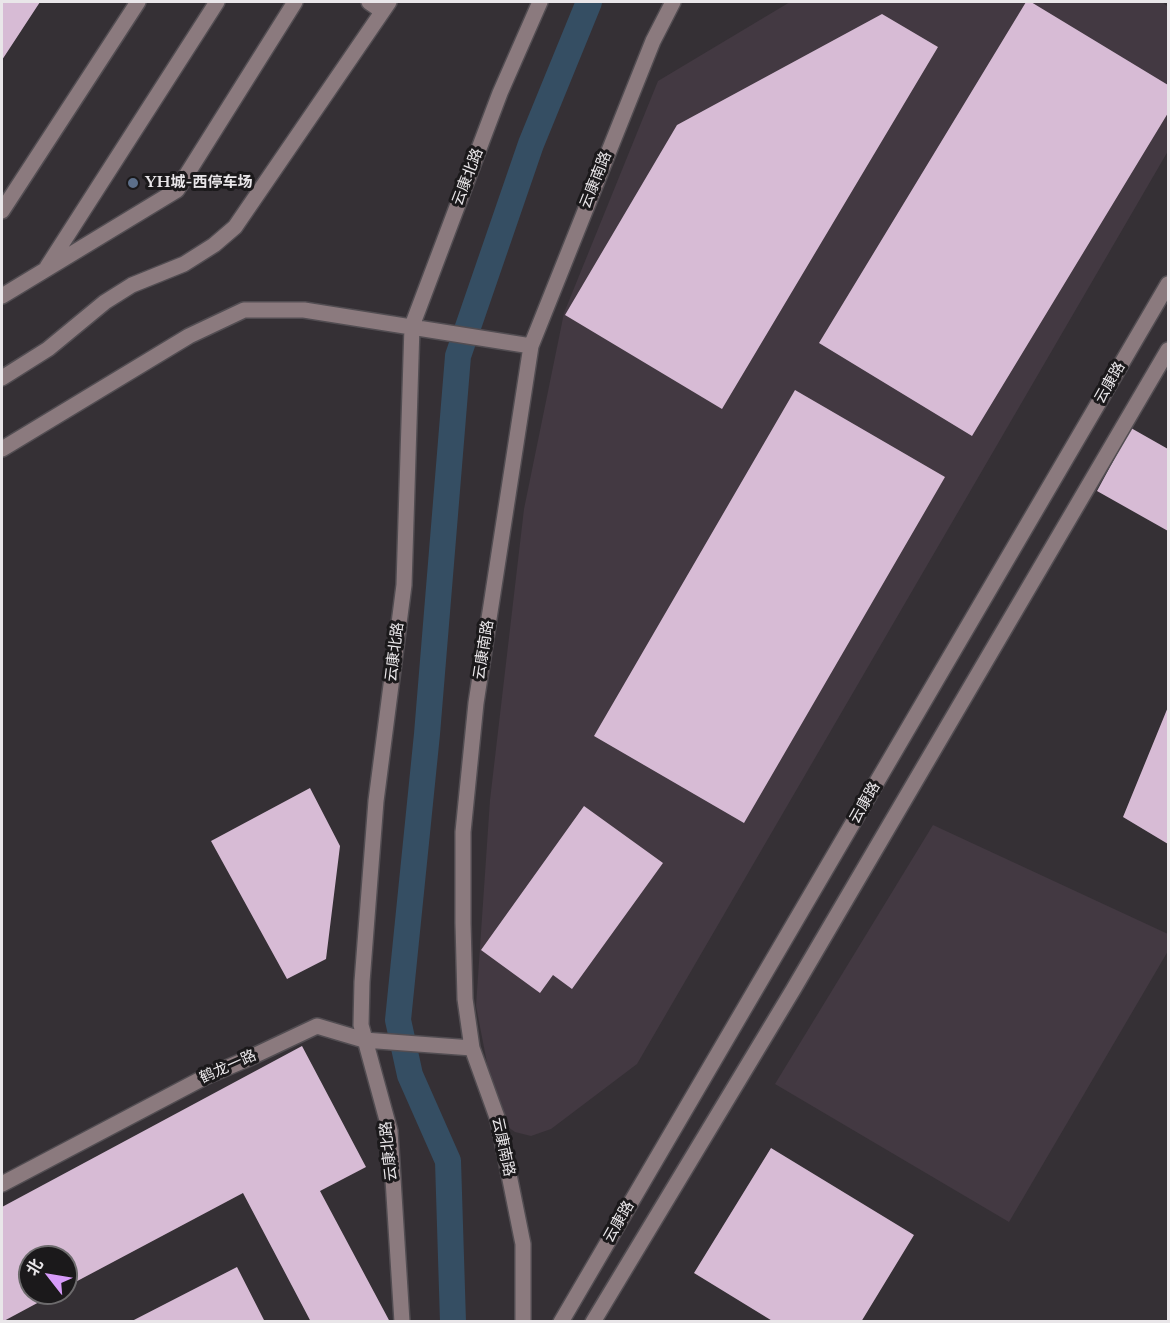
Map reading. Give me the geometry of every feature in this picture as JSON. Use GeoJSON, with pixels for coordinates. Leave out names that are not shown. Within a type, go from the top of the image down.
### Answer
{"type":"FeatureCollection","features":[{"type":"Feature","properties":{"kind":"street"},"geometry":{"type":"LineString","coordinates":[[2,211],[138,2]]}},
{"type":"Feature","properties":{"kind":"street"},"geometry":{"type":"LineString","coordinates":[[45,269],[217,2]]}},
{"type":"Feature","properties":{"kind":"street"},"geometry":{"type":"LineString","coordinates":[[2,296],[177,190],[296,2]]}},
{"type":"Feature","properties":{"kind":"street"},"geometry":{"type":"LineString","coordinates":[[2,378],[48,349],[105,302],[132,285],[184,264],[214,245],[235,227],[386,6],[369,2]]}},
{"type":"Feature","properties":{"kind":"street","name":"云康北路"},"geometry":{"type":"LineString","coordinates":[[402,1322],[390,1131],[361,1024],[362,982],[376,801],[404,585],[412,326],[500,93],[540,2]]}},
{"type":"Feature","properties":{"kind":"street","name":"云康南路"},"geometry":{"type":"LineString","coordinates":[[524,1322],[523,1244],[498,1119],[472,1048],[465,988],[464,832],[476,703],[531,346],[649,51],[673,2]]}},
{"type":"Feature","properties":{"kind":"street","name":"云康路"},"geometry":{"type":"LineString","coordinates":[[561,1322],[1168,284]]}},
{"type":"Feature","properties":{"kind":"street"},"geometry":{"type":"LineString","coordinates":[[2,449],[189,336],[244,310],[304,310],[531,346]]}},
{"type":"Feature","properties":{"kind":"street","name":"云康路"},"geometry":{"type":"LineString","coordinates":[[593,1322],[793,990],[1168,350]]}},
{"type":"Feature","properties":{"kind":"street","name":"鹤龙一路"},"geometry":{"type":"LineString","coordinates":[[2,1184],[205,1077],[318,1026],[364,1040],[472,1048]]}},
{"type":"Feature","properties":{"kind":"shaded area"},"geometry":{"type":"Polygon","coordinates":[[[790,2],[1162,2],[1168,7],[1168,151],[637,1064],[551,1129],[531,1136],[515,1132],[498,1120],[476,1006],[490,800],[524,509],[564,313],[658,81],[790,2]]]}},
{"type":"Feature","properties":{"kind":"shaded area"},"geometry":{"type":"Polygon","coordinates":[[[933,825],[1168,934],[1168,951],[1009,1222],[775,1084],[933,825]]]}},
{"type":"Feature","properties":{"kind":"building"},"geometry":{"type":"Polygon","coordinates":[[[2,2],[40,2],[2,60],[2,2]]]}},
{"type":"Feature","properties":{"kind":"building"},"geometry":{"type":"Polygon","coordinates":[[[1026,2],[1031,2],[1168,85],[1168,113],[972,436],[819,343],[1026,2]]]}},
{"type":"Feature","properties":{"kind":"building"},"geometry":{"type":"Polygon","coordinates":[[[882,14],[938,47],[722,409],[565,315],[677,125],[882,14]]]}},
{"type":"Feature","properties":{"kind":"building"},"geometry":{"type":"Polygon","coordinates":[[[795,390],[945,477],[744,823],[594,736],[795,390]]]}},
{"type":"Feature","properties":{"kind":"building"},"geometry":{"type":"Polygon","coordinates":[[[1131,428],[1168,449],[1168,531],[1097,491],[1131,428]]]}},
{"type":"Feature","properties":{"kind":"building"},"geometry":{"type":"Polygon","coordinates":[[[1168,707],[1168,844],[1123,817],[1168,707]]]}},
{"type":"Feature","properties":{"kind":"building"},"geometry":{"type":"Polygon","coordinates":[[[310,788],[340,846],[326,959],[287,979],[211,841],[310,788]]]}},
{"type":"Feature","properties":{"kind":"building"},"geometry":{"type":"Polygon","coordinates":[[[584,806],[663,863],[572,989],[553,975],[540,993],[481,950],[584,806]]]}},
{"type":"Feature","properties":{"kind":"building"},"geometry":{"type":"Polygon","coordinates":[[[302,1046],[366,1167],[320,1191],[390,1322],[311,1322],[243,1193],[78,1281],[78,1245],[18,1245],[18,1305],[34,1305],[2,1322],[2,1207],[302,1046]]]}},
{"type":"Feature","properties":{"kind":"building"},"geometry":{"type":"Polygon","coordinates":[[[771,1148],[914,1235],[861,1322],[774,1322],[694,1273],[771,1148]]]}},
{"type":"Feature","properties":{"kind":"building"},"geometry":{"type":"Polygon","coordinates":[[[237,1267],[265,1322],[130,1322],[237,1267]]]}},
{"type":"Feature","properties":{"kind":"waterway"},"geometry":{"type":"LineString","coordinates":[[453,1322],[448,1161],[410,1075],[398,1020],[427,734],[458,356],[531,144],[589,2]]}},
{"type":"Feature","properties":{"kind":"place","name":"YH城-西停车场"},"geometry":{"type":"Point","coordinates":[133,183]}}]}
